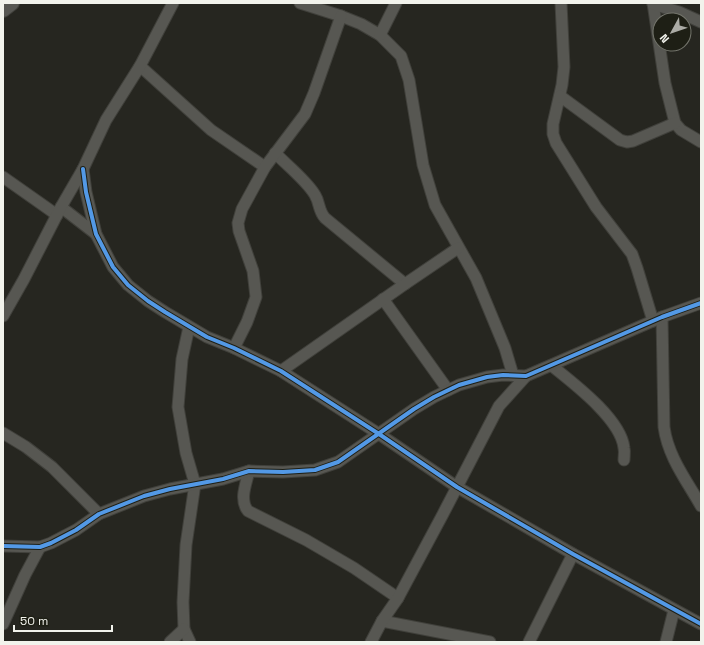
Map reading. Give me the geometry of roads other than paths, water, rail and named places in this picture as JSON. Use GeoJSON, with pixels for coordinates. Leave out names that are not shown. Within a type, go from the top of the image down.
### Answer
{"type":"FeatureCollection","features":[{"type":"Feature","properties":{"kind":"street"},"geometry":{"type":"LineString","coordinates":[[3,10],[12,3]]}},
{"type":"Feature","properties":{"kind":"street"},"geometry":{"type":"LineString","coordinates":[[3,316],[83,169],[106,120],[140,66],[173,3]]}},
{"type":"Feature","properties":{"kind":"street"},"geometry":{"type":"LineString","coordinates":[[300,3],[361,24],[380,35],[401,56],[409,80],[423,165],[435,205],[476,278],[505,348],[513,375]]}},
{"type":"Feature","properties":{"kind":"street"},"geometry":{"type":"LineString","coordinates":[[380,35],[396,3]]}},
{"type":"Feature","properties":{"kind":"street"},"geometry":{"type":"LineString","coordinates":[[562,3],[564,67],[560,96],[553,124],[553,134],[556,143],[596,207],[632,254],[658,319],[664,427],[666,438],[670,452],[701,506]]}},
{"type":"Feature","properties":{"kind":"street"},"geometry":{"type":"LineString","coordinates":[[701,22],[679,12],[653,4],[665,83],[675,122],[681,130],[701,142]]}},
{"type":"Feature","properties":{"kind":"street"},"geometry":{"type":"LineString","coordinates":[[234,348],[247,322],[256,297],[253,271],[239,230],[238,223],[242,209],[265,167],[305,114],[314,93],[341,16]]}},
{"type":"Feature","properties":{"kind":"street"},"geometry":{"type":"LineString","coordinates":[[140,66],[211,130],[265,167]]}},
{"type":"Feature","properties":{"kind":"street"},"geometry":{"type":"LineString","coordinates":[[560,96],[620,140],[626,142],[633,141],[675,122]]}},
{"type":"Feature","properties":{"kind":"street"},"geometry":{"type":"LineString","coordinates":[[275,153],[310,188],[316,196],[320,212],[324,218],[404,284]]}},
{"type":"Feature","properties":{"kind":"street"},"geometry":{"type":"LineString","coordinates":[[83,169],[86,192],[96,234],[113,267],[128,285],[165,312],[189,327],[207,337],[234,348],[281,371],[379,434],[457,487],[573,554],[701,624]]}},
{"type":"Feature","properties":{"kind":"street"},"geometry":{"type":"LineString","coordinates":[[3,177],[96,234]]}},
{"type":"Feature","properties":{"kind":"street"},"geometry":{"type":"LineString","coordinates":[[281,371],[404,284],[458,248]]}},
{"type":"Feature","properties":{"kind":"street"},"geometry":{"type":"LineString","coordinates":[[383,299],[448,390]]}},
{"type":"Feature","properties":{"kind":"street"},"geometry":{"type":"LineString","coordinates":[[3,546],[40,547],[76,530],[99,514],[144,496],[170,489],[223,479],[249,471],[283,472],[314,470],[338,462],[414,409],[459,385],[503,375],[526,376],[658,319],[701,303]]}},
{"type":"Feature","properties":{"kind":"street"},"geometry":{"type":"LineString","coordinates":[[189,327],[182,359],[178,407],[186,453],[195,484],[186,545],[183,602],[184,629],[190,642]]}},
{"type":"Feature","properties":{"kind":"street"},"geometry":{"type":"LineString","coordinates":[[552,366],[589,396],[612,423],[620,434],[624,448],[624,460]]}},
{"type":"Feature","properties":{"kind":"street"},"geometry":{"type":"LineString","coordinates":[[371,642],[382,621],[398,598],[499,406],[526,376]]}},
{"type":"Feature","properties":{"kind":"street"},"geometry":{"type":"LineString","coordinates":[[3,433],[26,447],[52,467],[99,514]]}},
{"type":"Feature","properties":{"kind":"street"},"geometry":{"type":"LineString","coordinates":[[249,471],[243,500],[244,506],[248,510],[306,540],[354,568],[398,598]]}},
{"type":"Feature","properties":{"kind":"street"},"geometry":{"type":"LineString","coordinates":[[3,624],[25,575],[40,547]]}},
{"type":"Feature","properties":{"kind":"street"},"geometry":{"type":"LineString","coordinates":[[529,642],[573,554]]}},
{"type":"Feature","properties":{"kind":"street"},"geometry":{"type":"LineString","coordinates":[[666,642],[674,610]]}},
{"type":"Feature","properties":{"kind":"street"},"geometry":{"type":"LineString","coordinates":[[382,621],[490,642]]}},
{"type":"Feature","properties":{"kind":"street"},"geometry":{"type":"LineString","coordinates":[[170,642],[184,629]]}}]}
